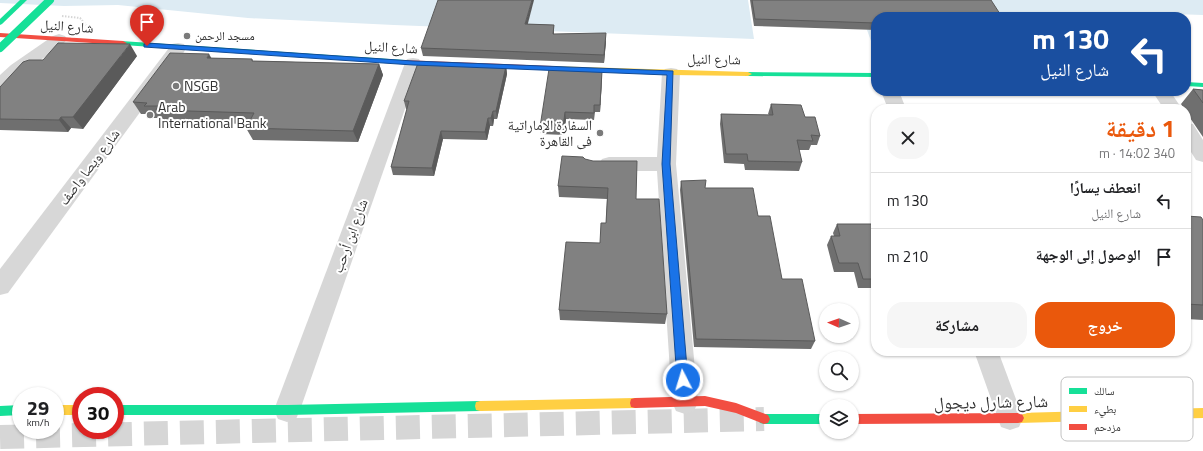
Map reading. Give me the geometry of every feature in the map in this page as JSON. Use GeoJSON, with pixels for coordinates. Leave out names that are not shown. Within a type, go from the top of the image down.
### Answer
{"type":"FeatureCollection","features":[{"type":"Feature","properties":{"kind":"main road"},"geometry":{"type":"LineString","coordinates":[[0,23],[24,0]]}},
{"type":"Feature","properties":{"kind":"main road"},"geometry":{"type":"LineString","coordinates":[[0,48],[50,0]]}},
{"type":"Feature","properties":{"kind":"main road","name":"شارع النيل"},"geometry":{"type":"LineString","coordinates":[[0,35],[413,63],[671,73],[871,75]]}},
{"type":"Feature","properties":{"kind":"main road"},"geometry":{"type":"LineString","coordinates":[[1191,84],[1203,84]]}},
{"type":"Feature","properties":{"kind":"main road"},"geometry":{"type":"LineString","coordinates":[[124,410],[287,410],[705,401],[725,404],[745,410],[764,419],[819,419]]}},
{"type":"Feature","properties":{"kind":"main road"},"geometry":{"type":"LineString","coordinates":[[0,411],[12,410]]}},
{"type":"Feature","properties":{"kind":"main road","name":"شارع شارل ديجول"},"geometry":{"type":"LineString","coordinates":[[1193,413],[1203,413]]}},
{"type":"Feature","properties":{"kind":"main road","name":"شارع شارل ديجول"},"geometry":{"type":"LineString","coordinates":[[859,419],[1061,417]]}},
{"type":"Feature","properties":{"kind":"street"},"geometry":{"type":"LineString","coordinates":[[0,86],[17,68],[59,39]]}},
{"type":"Feature","properties":{"kind":"street","name":"شارع ويصا واصف"},"geometry":{"type":"LineString","coordinates":[[0,286],[178,48]]}},
{"type":"Feature","properties":{"kind":"street","name":"شارع ابن أرحب"},"geometry":{"type":"LineString","coordinates":[[287,410],[413,63]]}},
{"type":"Feature","properties":{"kind":"street"},"geometry":{"type":"LineString","coordinates":[[671,73],[666,164],[685,402]]}},
{"type":"Feature","properties":{"kind":"street"},"geometry":{"type":"LineString","coordinates":[[1191,137],[1203,155]]}},
{"type":"Feature","properties":{"kind":"street"},"geometry":{"type":"LineString","coordinates":[[593,164],[666,164]]}},
{"type":"Feature","properties":{"kind":"street"},"geometry":{"type":"LineString","coordinates":[[988,356],[1010,418]]}},
{"type":"Feature","properties":{"kind":"path"},"geometry":{"type":"LineString","coordinates":[[56,16],[80,18],[86,24]]}},
{"type":"Feature","properties":{"kind":"shaded area"},"geometry":{"type":"Polygon","coordinates":[[[0,0],[748,0],[754,39],[248,18],[118,5],[64,6],[0,3],[0,0]]]}},
{"type":"Feature","properties":{"kind":"shaded area"},"geometry":{"type":"Polygon","coordinates":[[[856,0],[1203,0],[1203,15],[1191,15],[1191,12],[871,12],[871,41],[856,0]]]}},
{"type":"Feature","properties":{"kind":"building"},"geometry":{"type":"Polygon","coordinates":[[[438,0],[532,0],[525,24],[554,25],[553,34],[606,33],[604,55],[421,48],[438,0]]]}},
{"type":"Feature","properties":{"kind":"building"},"geometry":{"type":"Polygon","coordinates":[[[752,0],[991,0],[999,12],[871,12],[871,23],[755,19],[752,0]]]}},
{"type":"Feature","properties":{"kind":"building"},"geometry":{"type":"Polygon","coordinates":[[[58,43],[130,44],[73,117],[61,117],[59,120],[0,119],[0,87],[23,62],[29,60],[43,60],[58,43]]]}},
{"type":"Feature","properties":{"kind":"building"},"geometry":{"type":"Polygon","coordinates":[[[170,53],[209,54],[207,58],[252,59],[252,61],[379,64],[353,131],[246,128],[254,113],[156,110],[158,106],[144,106],[147,103],[133,102],[170,53]]]}},
{"type":"Feature","properties":{"kind":"building"},"geometry":{"type":"Polygon","coordinates":[[[418,63],[506,66],[496,111],[493,111],[491,118],[488,118],[485,132],[441,131],[432,168],[391,167],[409,101],[404,101],[418,63]]]}},
{"type":"Feature","properties":{"kind":"building"},"geometry":{"type":"Polygon","coordinates":[[[549,69],[602,71],[600,105],[594,105],[594,113],[565,112],[563,128],[540,127],[549,69]]]}},
{"type":"Feature","properties":{"kind":"building"},"geometry":{"type":"Polygon","coordinates":[[[1193,89],[1203,90],[1203,103],[1193,89]]]}},
{"type":"Feature","properties":{"kind":"building"},"geometry":{"type":"Polygon","coordinates":[[[771,104],[801,105],[805,117],[815,117],[820,136],[811,135],[813,141],[797,140],[802,162],[748,161],[747,154],[726,154],[721,114],[773,115],[771,104]]]}},
{"type":"Feature","properties":{"kind":"building"},"geometry":{"type":"Polygon","coordinates":[[[562,156],[583,157],[593,161],[637,161],[636,199],[659,199],[667,314],[559,310],[566,242],[600,243],[601,223],[606,223],[608,188],[558,186],[562,156]]]}},
{"type":"Feature","properties":{"kind":"building"},"geometry":{"type":"Polygon","coordinates":[[[706,180],[705,188],[753,188],[758,216],[770,216],[782,279],[802,279],[815,341],[696,339],[681,181],[706,180]]]}},
{"type":"Feature","properties":{"kind":"building"},"geometry":{"type":"Polygon","coordinates":[[[1191,216],[1201,217],[1203,220],[1203,305],[1191,304],[1191,216]]]}},
{"type":"Feature","properties":{"kind":"building"},"geometry":{"type":"Polygon","coordinates":[[[837,224],[871,224],[871,279],[863,279],[858,263],[839,263],[831,236],[840,236],[837,224]]]}},
{"type":"Feature","properties":{"kind":"tunnel"},"geometry":{"type":"LineString","coordinates":[[0,437],[764,419]]}},
{"type":"Feature","properties":{"kind":"traffic: fast"},"geometry":{"type":"LineString","coordinates":[[0,23],[24,0]]}},
{"type":"Feature","properties":{"kind":"traffic: fast"},"geometry":{"type":"LineString","coordinates":[[0,48],[50,0]]}},
{"type":"Feature","properties":{"kind":"traffic: fast"},"geometry":{"type":"LineString","coordinates":[[123,43],[404,62]]}},
{"type":"Feature","properties":{"kind":"traffic: fast"},"geometry":{"type":"LineString","coordinates":[[748,74],[871,75]]}},
{"type":"Feature","properties":{"kind":"traffic: fast"},"geometry":{"type":"LineString","coordinates":[[1191,84],[1203,85]]}},
{"type":"Feature","properties":{"kind":"traffic: fast"},"geometry":{"type":"LineString","coordinates":[[124,410],[287,410],[480,406]]}},
{"type":"Feature","properties":{"kind":"traffic: fast"},"geometry":{"type":"LineString","coordinates":[[0,411],[12,410]]}},
{"type":"Feature","properties":{"kind":"traffic: fast"},"geometry":{"type":"LineString","coordinates":[[764,419],[819,419]]}},
{"type":"Feature","properties":{"kind":"traffic: slow"},"geometry":{"type":"LineString","coordinates":[[552,68],[671,73],[748,74]]}},
{"type":"Feature","properties":{"kind":"traffic: slow"},"geometry":{"type":"LineString","coordinates":[[480,406],[635,403]]}},
{"type":"Feature","properties":{"kind":"traffic: slow"},"geometry":{"type":"LineString","coordinates":[[64,410],[72,410]]}},
{"type":"Feature","properties":{"kind":"traffic: slow"},"geometry":{"type":"LineString","coordinates":[[1193,413],[1203,413]]}},
{"type":"Feature","properties":{"kind":"traffic: slow"},"geometry":{"type":"LineString","coordinates":[[1018,418],[1061,417]]}},
{"type":"Feature","properties":{"kind":"traffic: jam"},"geometry":{"type":"LineString","coordinates":[[0,35],[123,43]]}},
{"type":"Feature","properties":{"kind":"traffic: jam"},"geometry":{"type":"LineString","coordinates":[[404,62],[552,68]]}},
{"type":"Feature","properties":{"kind":"traffic: jam"},"geometry":{"type":"LineString","coordinates":[[635,403],[705,401],[736,408],[764,419]]}},
{"type":"Feature","properties":{"kind":"traffic: jam"},"geometry":{"type":"LineString","coordinates":[[859,419],[1018,418]]}},
{"type":"Feature","properties":{"kind":"place","name":"مسجد الرحمن"},"geometry":{"type":"Point","coordinates":[187,36]}},
{"type":"Feature","properties":{"kind":"place","name":"NSGB"},"geometry":{"type":"Point","coordinates":[176,86]}},
{"type":"Feature","properties":{"kind":"place","name":"Arab International Bank"},"geometry":{"type":"Point","coordinates":[150,115]}},
{"type":"Feature","properties":{"kind":"place","name":"السفارة الإماراتية فى القاهرة"},"geometry":{"type":"Point","coordinates":[600,133]}},
{"type":"Feature","properties":{"kind":"route"},"geometry":{"type":"LineString","coordinates":[[147,46],[413,63],[671,73],[666,164],[683,380]]}}]}
